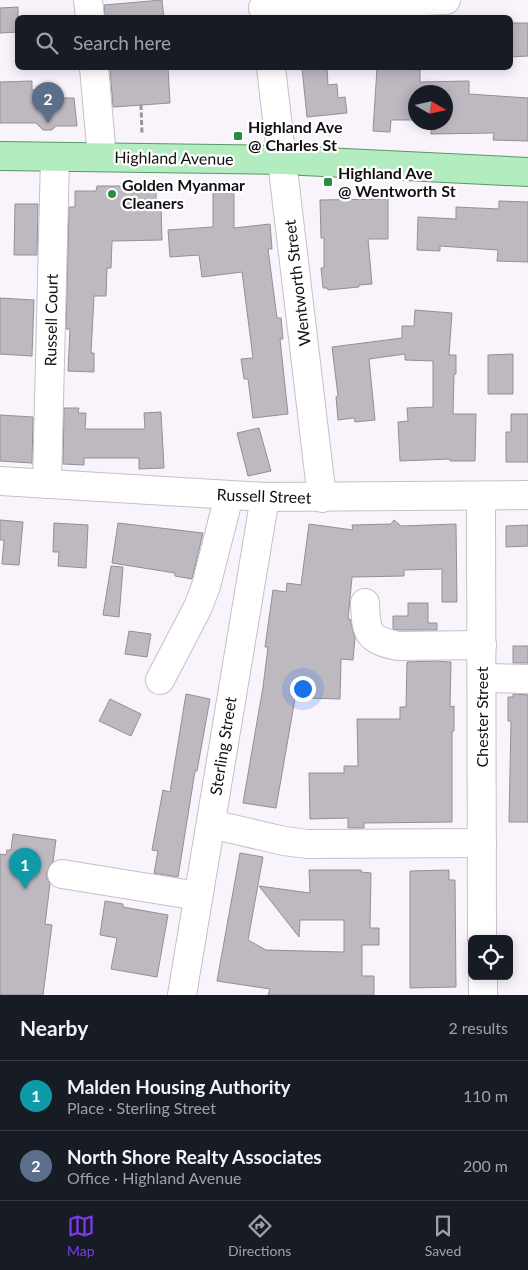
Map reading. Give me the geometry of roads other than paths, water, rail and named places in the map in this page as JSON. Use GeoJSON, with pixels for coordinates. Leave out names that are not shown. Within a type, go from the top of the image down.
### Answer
{"type":"FeatureCollection","features":[{"type":"Feature","properties":{"kind":"main road","name":"Highland Avenue"},"geometry":{"type":"LineString","coordinates":[[0,156],[283,160],[528,172]]}},
{"type":"Feature","properties":{"kind":"street"},"geometry":{"type":"LineString","coordinates":[[88,0],[90,15]]}},
{"type":"Feature","properties":{"kind":"street"},"geometry":{"type":"LineString","coordinates":[[263,9],[446,0]]}},
{"type":"Feature","properties":{"kind":"street"},"geometry":{"type":"LineString","coordinates":[[94,70],[102,157]]}},
{"type":"Feature","properties":{"kind":"street","name":"Wentworth Street"},"geometry":{"type":"LineString","coordinates":[[271,70],[322,498]]}},
{"type":"Feature","properties":{"kind":"street","name":"Russell Court"},"geometry":{"type":"LineString","coordinates":[[47,484],[55,157]]}},
{"type":"Feature","properties":{"kind":"street","name":"Russell Street"},"geometry":{"type":"LineString","coordinates":[[0,481],[265,498],[528,495]]}},
{"type":"Feature","properties":{"kind":"street"},"geometry":{"type":"LineString","coordinates":[[160,680],[198,607],[206,586],[229,496]]}},
{"type":"Feature","properties":{"kind":"street","name":"Chester Street"},"geometry":{"type":"LineString","coordinates":[[481,496],[482,935]]}},
{"type":"Feature","properties":{"kind":"street","name":"Sterling Street"},"geometry":{"type":"LineString","coordinates":[[182,995],[265,498]]}},
{"type":"Feature","properties":{"kind":"street"},"geometry":{"type":"LineString","coordinates":[[365,603],[367,629],[374,638],[385,644],[398,646],[482,645]]}},
{"type":"Feature","properties":{"kind":"street"},"geometry":{"type":"LineString","coordinates":[[482,678],[528,679]]}},
{"type":"Feature","properties":{"kind":"street"},"geometry":{"type":"LineString","coordinates":[[210,824],[284,841],[307,844],[482,843]]}},
{"type":"Feature","properties":{"kind":"street"},"geometry":{"type":"LineString","coordinates":[[62,874],[198,896]]}},
{"type":"Feature","properties":{"kind":"street"},"geometry":{"type":"LineString","coordinates":[[482,980],[482,995]]}},
{"type":"Feature","properties":{"kind":"place","name":"North Shore Realty Associates"},"geometry":{"type":"Point","coordinates":[48,123]}},
{"type":"Feature","properties":{"kind":"place","name":"Highland Ave @ Charles St"},"geometry":{"type":"Point","coordinates":[238,136]}},
{"type":"Feature","properties":{"kind":"place","name":"Highland Ave @ Wentworth St"},"geometry":{"type":"Point","coordinates":[328,182]}},
{"type":"Feature","properties":{"kind":"place","name":"Golden Myanmar Cleaners"},"geometry":{"type":"Point","coordinates":[112,194]}},
{"type":"Feature","properties":{"kind":"place","name":"Malden Housing Authority"},"geometry":{"type":"Point","coordinates":[25,889]}}]}
